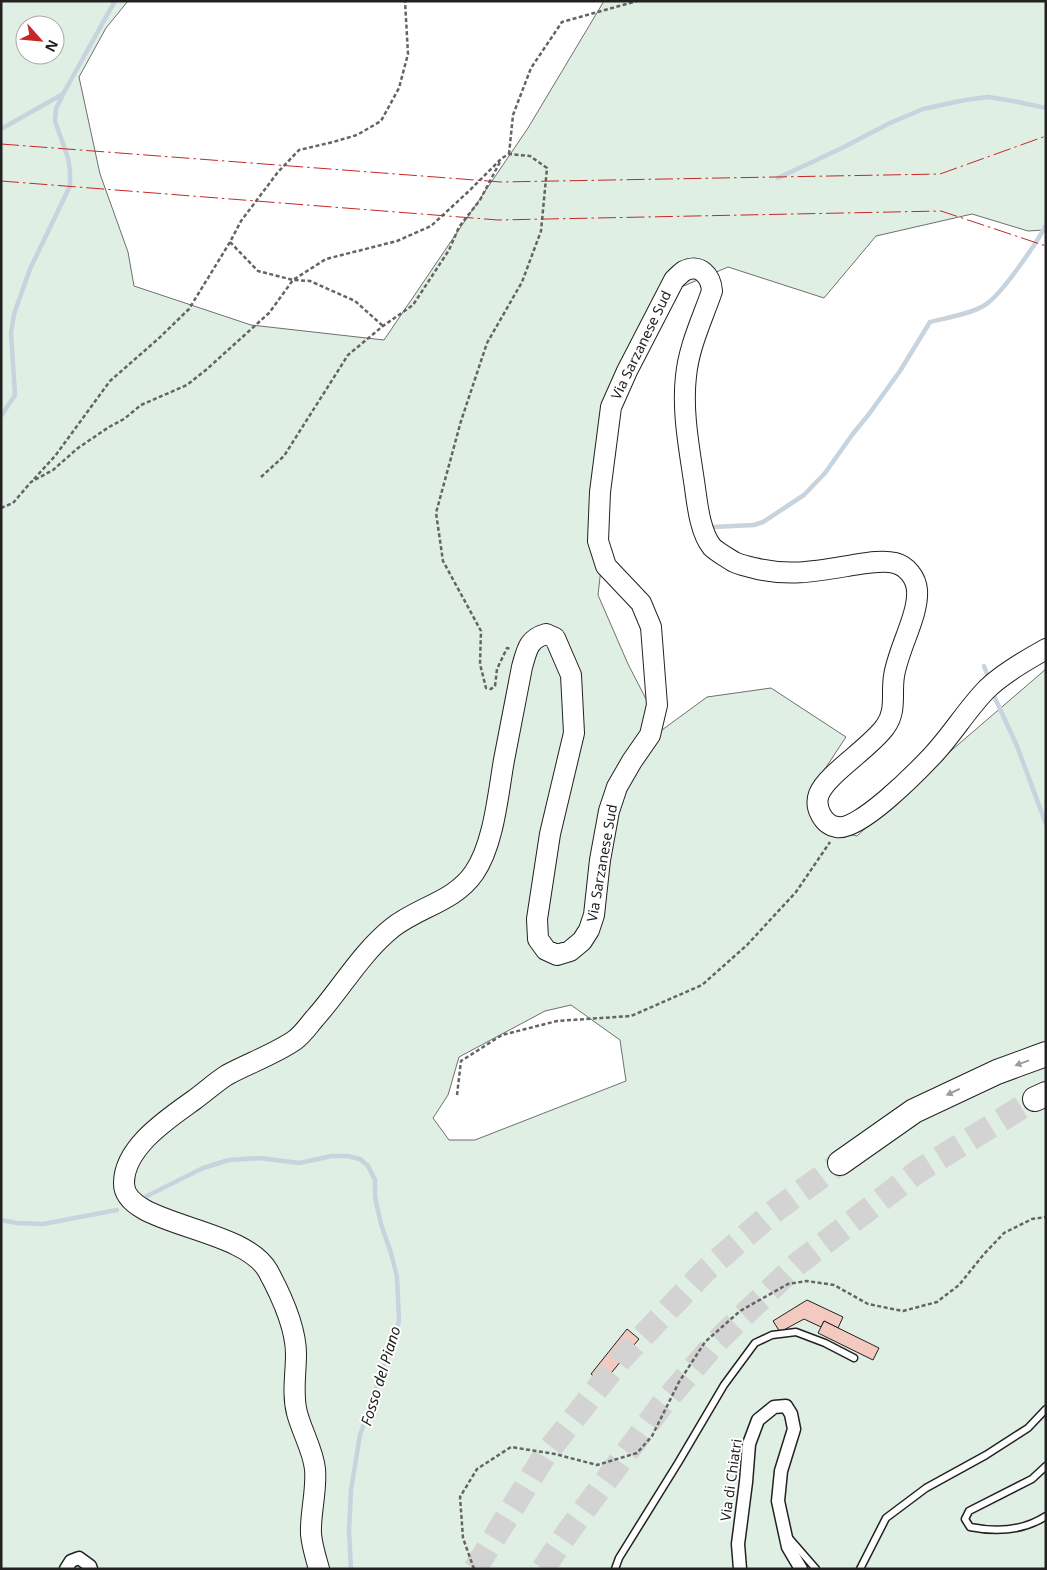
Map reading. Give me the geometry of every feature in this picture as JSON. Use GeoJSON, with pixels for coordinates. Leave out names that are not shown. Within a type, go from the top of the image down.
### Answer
{"type":"FeatureCollection","features":[{"type":"Feature","properties":{"kind":"highway"},"geometry":{"type":"LineString","coordinates":[[840,1163],[914,1111],[997,1072],[1046,1054]]}},
{"type":"Feature","properties":{"kind":"main road","name":"Via Sarzanese Sud"},"geometry":{"type":"LineString","coordinates":[[320,1569],[311,1534],[315,1468],[296,1411],[296,1351],[292,1324],[268,1271],[254,1254],[233,1242],[144,1210],[131,1200],[125,1191],[123,1181],[132,1156],[166,1120],[224,1077],[297,1039],[381,937],[400,921],[462,889],[484,856],[496,807],[528,646],[536,637],[546,634],[555,638],[571,675],[574,733],[550,834],[537,919],[538,938],[546,950],[558,954],[570,951],[582,940],[589,930],[594,916],[600,860],[609,811],[617,787],[650,735],[657,706],[651,627],[641,603],[606,566],[598,541],[600,492],[611,407],[627,370],[674,280],[684,271],[701,270],[709,277],[712,283],[712,291],[691,346],[685,378],[685,404],[687,437],[701,524],[712,547],[735,563],[780,573],[808,572],[870,563],[894,562],[904,566],[912,574],[917,587],[914,612],[893,680],[894,706],[886,725],[867,746],[831,779],[819,794],[819,811],[824,820],[831,826],[840,828]]}},
{"type":"Feature","properties":{"kind":"main road"},"geometry":{"type":"LineString","coordinates":[[840,828],[866,817],[899,788],[932,756],[986,689],[1046,649]]}},
{"type":"Feature","properties":{"kind":"street","name":"Via di Chiatri"},"geometry":{"type":"LineString","coordinates":[[740,1569],[738,1544],[749,1444],[758,1420],[774,1407],[786,1406],[791,1414],[794,1429],[781,1471],[778,1501],[788,1547],[801,1569]]}},
{"type":"Feature","properties":{"kind":"street"},"geometry":{"type":"LineString","coordinates":[[66,1569],[71,1562],[79,1558],[90,1566],[91,1569]]}},
{"type":"Feature","properties":{"kind":"lane"},"geometry":{"type":"LineString","coordinates":[[615,1569],[618,1558],[678,1464],[724,1385],[755,1343],[772,1335],[796,1332],[825,1343],[854,1358]]}},
{"type":"Feature","properties":{"kind":"lane"},"geometry":{"type":"LineString","coordinates":[[860,1569],[886,1518],[926,1488],[986,1455],[1028,1428],[1046,1408]]}},
{"type":"Feature","properties":{"kind":"lane"},"geometry":{"type":"LineString","coordinates":[[1046,1466],[1032,1480],[969,1511],[965,1519],[970,1527],[986,1530],[1012,1530],[1046,1516]]}},
{"type":"Feature","properties":{"kind":"lane"},"geometry":{"type":"LineString","coordinates":[[785,1534],[816,1569]]}},
{"type":"Feature","properties":{"kind":"path"},"geometry":{"type":"LineString","coordinates":[[1,508],[13,503],[55,456],[110,381],[189,309],[241,221],[278,172],[299,150],[357,135],[381,121],[399,88],[408,54],[405,1]]}},
{"type":"Feature","properties":{"kind":"path"},"geometry":{"type":"LineString","coordinates":[[509,154],[513,115],[531,68],[562,22],[637,1]]}},
{"type":"Feature","properties":{"kind":"path"},"geometry":{"type":"LineString","coordinates":[[31,482],[53,470],[78,448],[108,427],[124,419],[141,405],[186,385],[207,369],[269,313],[293,280],[326,259],[397,241],[431,226],[502,158],[509,154],[530,156],[547,168],[541,231],[522,282],[487,343],[461,422],[436,513],[443,561],[481,631],[480,664],[486,688],[491,689],[495,686],[497,669],[507,648],[514,649],[525,658]]}},
{"type":"Feature","properties":{"kind":"path"},"geometry":{"type":"LineString","coordinates":[[261,477],[284,456],[348,355],[383,326],[414,305],[449,250],[459,227],[480,200],[502,158]]}},
{"type":"Feature","properties":{"kind":"path"},"geometry":{"type":"LineString","coordinates":[[230,242],[258,270],[293,280],[310,281],[356,301],[383,326]]}},
{"type":"Feature","properties":{"kind":"path"},"geometry":{"type":"LineString","coordinates":[[457,1095],[461,1062],[502,1035],[558,1021],[630,1016],[702,985],[747,945],[796,892],[840,828]]}},
{"type":"Feature","properties":{"kind":"green space"},"geometry":{"type":"Polygon","coordinates":[[[1,1],[128,1],[106,28],[79,77],[100,174],[128,252],[134,286],[251,325],[384,340],[528,128],[604,1],[1046,1],[1046,227],[1044,230],[1028,231],[972,214],[876,236],[824,298],[728,267],[672,291],[611,407],[602,560],[598,595],[628,664],[662,730],[707,697],[771,688],[846,737],[809,793],[818,827],[857,836],[917,780],[1046,669],[1046,1569],[1,1569],[1,1]],[[571,1005],[545,1011],[459,1057],[448,1095],[433,1118],[449,1140],[475,1140],[626,1081],[620,1040],[571,1005]]]}},
{"type":"Feature","properties":{"kind":"building"},"geometry":{"type":"Polygon","coordinates":[[[807,1300],[843,1317],[838,1328],[824,1321],[821,1327],[804,1319],[780,1332],[773,1321],[807,1300]]]}},
{"type":"Feature","properties":{"kind":"building"},"geometry":{"type":"Polygon","coordinates":[[[824,1321],[879,1348],[873,1360],[818,1333],[824,1321]]]}},
{"type":"Feature","properties":{"kind":"building"},"geometry":{"type":"Polygon","coordinates":[[[627,1329],[639,1339],[603,1383],[591,1374],[627,1329]]]}},
{"type":"Feature","properties":{"kind":"waterway"},"geometry":{"type":"LineString","coordinates":[[1,416],[15,395],[11,333],[14,314],[30,269],[70,186],[68,158],[55,121],[56,109],[115,1]]}},
{"type":"Feature","properties":{"kind":"waterway"},"geometry":{"type":"LineString","coordinates":[[1,129],[63,94]]}},
{"type":"Feature","properties":{"kind":"waterway"},"geometry":{"type":"LineString","coordinates":[[778,178],[890,123],[923,109],[988,97],[1046,108]]}},
{"type":"Feature","properties":{"kind":"waterway"},"geometry":{"type":"LineString","coordinates":[[713,527],[754,525],[763,522],[804,495],[825,473],[869,414],[900,371],[930,322],[973,311],[985,305],[1000,291],[1018,268],[1046,225]]}},
{"type":"Feature","properties":{"kind":"waterway"},"geometry":{"type":"LineString","coordinates":[[984,666],[987,674]]}},
{"type":"Feature","properties":{"kind":"waterway"},"geometry":{"type":"LineString","coordinates":[[995,698],[1017,746],[1046,824]]}},
{"type":"Feature","properties":{"kind":"waterway","name":"Fosso del Piano"},"geometry":{"type":"LineString","coordinates":[[141,1199],[203,1168],[229,1160],[260,1158],[299,1163],[332,1156],[348,1156],[360,1159],[368,1166],[375,1180],[375,1197],[381,1224],[397,1277],[399,1320],[393,1347],[384,1365],[360,1435],[351,1490],[349,1530],[351,1569]]}},
{"type":"Feature","properties":{"kind":"waterway"},"geometry":{"type":"LineString","coordinates":[[1,1220],[43,1224],[117,1210]]}},
{"type":"Feature","properties":{"kind":"tunnel"},"geometry":{"type":"LineString","coordinates":[[543,1569],[661,1406],[717,1341],[796,1265],[917,1172],[1035,1099]]}},
{"type":"Feature","properties":{"kind":"tunnel"},"geometry":{"type":"LineString","coordinates":[[475,1569],[545,1455],[619,1361],[705,1271],[772,1213],[840,1163]]}},
{"type":"Feature","properties":{"kind":"power"},"geometry":{"type":"LineString","coordinates":[[1,144],[501,182],[940,174],[1046,136]]}},
{"type":"Feature","properties":{"kind":"power"},"geometry":{"type":"LineString","coordinates":[[1,181],[498,220],[941,211],[1046,246]]}}]}
